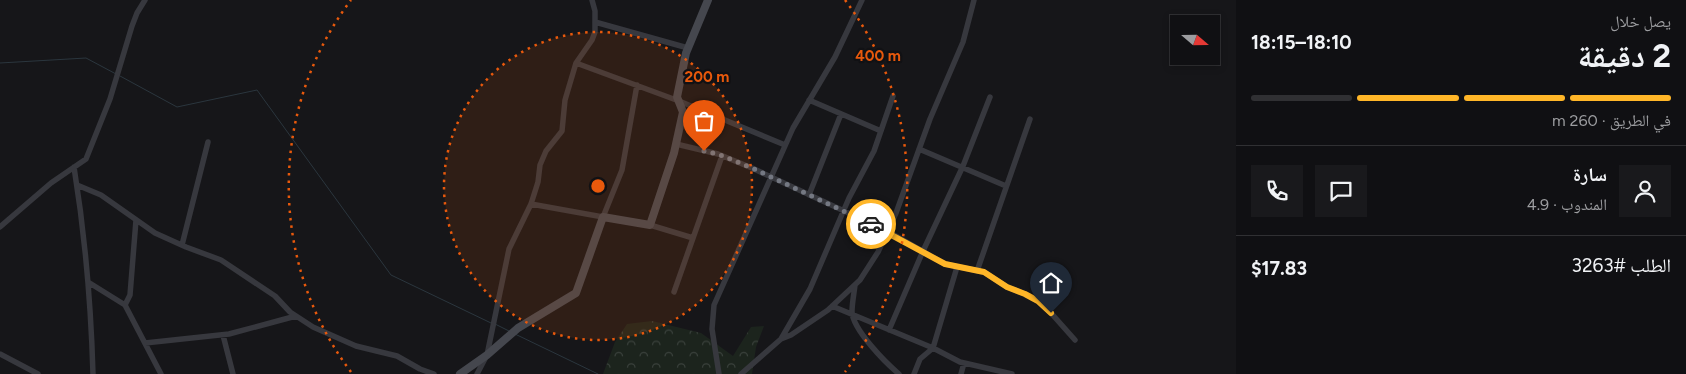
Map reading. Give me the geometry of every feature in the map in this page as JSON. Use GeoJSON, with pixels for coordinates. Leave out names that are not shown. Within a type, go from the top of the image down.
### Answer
{"type":"FeatureCollection","features":[{"type":"Feature","properties":{"kind":"street"},"geometry":{"type":"LineString","coordinates":[[0,226],[51,183],[86,159],[110,99],[134,19],[145,0]]}},
{"type":"Feature","properties":{"kind":"street"},"geometry":{"type":"LineString","coordinates":[[477,374],[486,355],[509,249],[531,204],[538,182],[540,165],[546,151],[562,131],[565,100],[576,63],[592,40],[595,32],[596,11],[592,0]]}},
{"type":"Feature","properties":{"kind":"street"},"geometry":{"type":"LineString","coordinates":[[650,226],[676,144],[683,112],[677,97],[688,48],[708,0]]}},
{"type":"Feature","properties":{"kind":"street"},"geometry":{"type":"LineString","coordinates":[[719,374],[712,329],[714,305],[785,145],[835,57],[862,0]]}},
{"type":"Feature","properties":{"kind":"street"},"geometry":{"type":"LineString","coordinates":[[781,339],[791,335],[832,306],[860,280],[878,252],[896,213],[919,150],[963,42],[974,0]]}},
{"type":"Feature","properties":{"kind":"street"},"geometry":{"type":"LineString","coordinates":[[595,22],[688,48]]}},
{"type":"Feature","properties":{"kind":"street"},"geometry":{"type":"LineString","coordinates":[[576,63],[679,100],[785,145]]}},
{"type":"Feature","properties":{"kind":"street"},"geometry":{"type":"LineString","coordinates":[[460,374],[518,328],[576,293],[622,170],[637,85]]}},
{"type":"Feature","properties":{"kind":"street"},"geometry":{"type":"LineString","coordinates":[[741,374],[781,339],[810,289],[843,211],[874,151],[893,96]]}},
{"type":"Feature","properties":{"kind":"street"},"geometry":{"type":"LineString","coordinates":[[889,330],[962,167],[990,97]]}},
{"type":"Feature","properties":{"kind":"street"},"geometry":{"type":"LineString","coordinates":[[809,100],[881,131]]}},
{"type":"Feature","properties":{"kind":"street"},"geometry":{"type":"LineString","coordinates":[[809,195],[841,114]]}},
{"type":"Feature","properties":{"kind":"street"},"geometry":{"type":"LineString","coordinates":[[977,271],[1030,118]]}},
{"type":"Feature","properties":{"kind":"street"},"geometry":{"type":"LineString","coordinates":[[182,245],[208,142]]}},
{"type":"Feature","properties":{"kind":"street"},"geometry":{"type":"LineString","coordinates":[[676,144],[722,156],[770,177],[887,231],[945,264],[984,272],[1007,287],[1038,301],[1075,340]]}},
{"type":"Feature","properties":{"kind":"street"},"geometry":{"type":"LineString","coordinates":[[919,150],[1006,186]]}},
{"type":"Feature","properties":{"kind":"street"},"geometry":{"type":"LineString","coordinates":[[674,292],[722,156]]}},
{"type":"Feature","properties":{"kind":"street"},"geometry":{"type":"LineString","coordinates":[[74,167],[88,282],[93,374]]}},
{"type":"Feature","properties":{"kind":"street"},"geometry":{"type":"LineString","coordinates":[[77,185],[101,195],[155,233],[221,260],[275,296],[290,312],[313,326],[356,346],[397,356],[420,369],[434,374]]}},
{"type":"Feature","properties":{"kind":"street"},"geometry":{"type":"LineString","coordinates":[[531,204],[650,226],[693,238]]}},
{"type":"Feature","properties":{"kind":"street"},"geometry":{"type":"LineString","coordinates":[[125,305],[130,295],[136,220]]}},
{"type":"Feature","properties":{"kind":"street"},"geometry":{"type":"LineString","coordinates":[[914,374],[920,359],[933,348],[957,267]]}},
{"type":"Feature","properties":{"kind":"street"},"geometry":{"type":"LineString","coordinates":[[88,282],[125,305],[161,374]]}},
{"type":"Feature","properties":{"kind":"street"},"geometry":{"type":"LineString","coordinates":[[855,285],[852,314],[877,353],[899,374]]}},
{"type":"Feature","properties":{"kind":"street"},"geometry":{"type":"LineString","coordinates":[[832,306],[964,363],[1012,374]]}},
{"type":"Feature","properties":{"kind":"street"},"geometry":{"type":"LineString","coordinates":[[145,343],[223,335],[296,316]]}},
{"type":"Feature","properties":{"kind":"street"},"geometry":{"type":"LineString","coordinates":[[223,335],[233,374]]}},
{"type":"Feature","properties":{"kind":"street"},"geometry":{"type":"LineString","coordinates":[[0,354],[38,374]]}},
{"type":"Feature","properties":{"kind":"street"},"geometry":{"type":"LineString","coordinates":[[961,374],[964,363]]}},
{"type":"Feature","properties":{"kind":"green space"},"geometry":{"type":"Polygon","coordinates":[[[652,321],[701,333],[733,356],[751,327],[764,326],[756,347],[752,374],[603,374],[615,342],[627,324],[652,321]]]}},
{"type":"Feature","properties":{"kind":"waterway"},"geometry":{"type":"LineString","coordinates":[[0,63],[86,58],[116,74]]}},
{"type":"Feature","properties":{"kind":"waterway"},"geometry":{"type":"LineString","coordinates":[[120,76],[177,107],[257,90],[391,275],[491,323]]}},
{"type":"Feature","properties":{"kind":"waterway"},"geometry":{"type":"LineString","coordinates":[[495,324],[509,331]]}},
{"type":"Feature","properties":{"kind":"waterway"},"geometry":{"type":"LineString","coordinates":[[515,334],[598,374]]}},
{"type":"Feature","properties":{"kind":"way so far"},"geometry":{"type":"LineString","coordinates":[[704,151],[718,154],[752,168],[871,224]]}},
{"type":"Feature","properties":{"kind":"route"},"geometry":{"type":"LineString","coordinates":[[871,224],[945,264],[984,272],[1007,287],[1038,301],[1051,313]]}}]}
